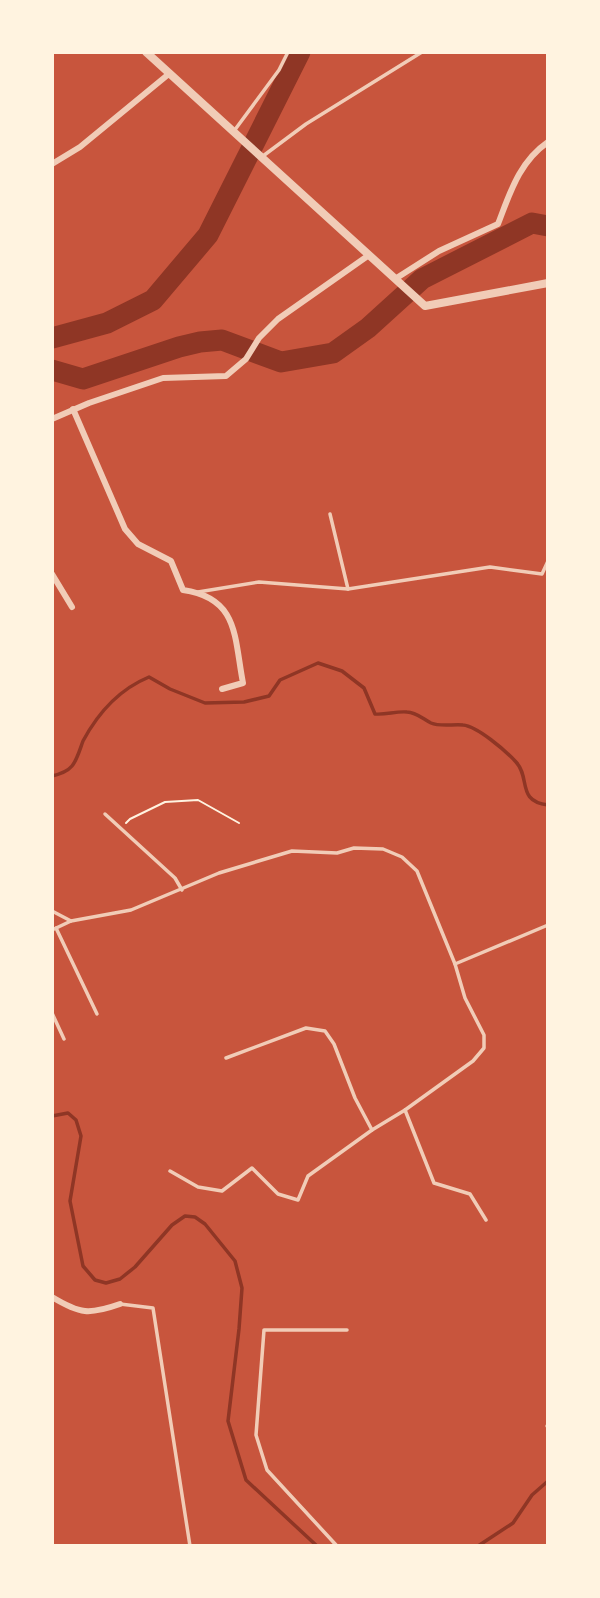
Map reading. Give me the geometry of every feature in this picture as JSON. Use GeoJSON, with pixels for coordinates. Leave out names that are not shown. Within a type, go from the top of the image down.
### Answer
{"type":"FeatureCollection","features":[{"type":"Feature","properties":{"kind":"street"},"geometry":{"type":"LineString","coordinates":[[146,52],[425,306],[548,284]]}},
{"type":"Feature","properties":{"kind":"street"},"geometry":{"type":"LineString","coordinates":[[52,164],[80,147],[170,74]]}},
{"type":"Feature","properties":{"kind":"street"},"geometry":{"type":"LineString","coordinates":[[396,279],[439,251],[498,224],[515,177],[536,151],[548,142]]}},
{"type":"Feature","properties":{"kind":"street"},"geometry":{"type":"LineString","coordinates":[[52,419],[72,409],[163,378],[226,376],[246,359],[259,338],[278,319],[369,255]]}},
{"type":"Feature","properties":{"kind":"street"},"geometry":{"type":"LineString","coordinates":[[72,409],[125,529],[138,544],[171,561],[183,590],[197,592],[216,600],[229,616],[243,683],[222,689]]}},
{"type":"Feature","properties":{"kind":"street"},"geometry":{"type":"LineString","coordinates":[[52,574],[72,607]]}},
{"type":"Feature","properties":{"kind":"street"},"geometry":{"type":"LineString","coordinates":[[52,1297],[75,1311],[102,1310],[120,1304]]}},
{"type":"Feature","properties":{"kind":"lane"},"geometry":{"type":"LineString","coordinates":[[236,133],[279,71],[288,52]]}},
{"type":"Feature","properties":{"kind":"lane"},"geometry":{"type":"LineString","coordinates":[[260,154],[422,52]]}},
{"type":"Feature","properties":{"kind":"lane"},"geometry":{"type":"LineString","coordinates":[[330,514],[348,589]]}},
{"type":"Feature","properties":{"kind":"lane"},"geometry":{"type":"LineString","coordinates":[[197,592],[259,582],[348,589],[490,567],[542,574],[548,561]]}},
{"type":"Feature","properties":{"kind":"lane"},"geometry":{"type":"LineString","coordinates":[[105,814],[174,878],[181,890]]}},
{"type":"Feature","properties":{"kind":"lane"},"geometry":{"type":"LineString","coordinates":[[97,1014],[54,929],[71,921],[131,910],[219,873],[292,850],[337,853],[354,848],[383,849],[402,856],[417,871],[455,964],[465,998],[484,1035],[485,1048],[473,1061],[308,1176],[298,1200],[278,1194],[252,1168],[222,1191],[198,1187],[170,1171]]}},
{"type":"Feature","properties":{"kind":"lane"},"geometry":{"type":"LineString","coordinates":[[52,911],[71,921]]}},
{"type":"Feature","properties":{"kind":"lane"},"geometry":{"type":"LineString","coordinates":[[455,964],[548,925]]}},
{"type":"Feature","properties":{"kind":"lane"},"geometry":{"type":"LineString","coordinates":[[52,1013],[64,1039]]}},
{"type":"Feature","properties":{"kind":"lane"},"geometry":{"type":"LineString","coordinates":[[226,1058],[306,1028],[325,1031],[334,1044],[355,1098],[372,1130]]}},
{"type":"Feature","properties":{"kind":"lane"},"geometry":{"type":"LineString","coordinates":[[405,1110],[434,1183],[470,1194],[486,1220]]}},
{"type":"Feature","properties":{"kind":"lane"},"geometry":{"type":"LineString","coordinates":[[120,1304],[153,1308],[190,1545]]}},
{"type":"Feature","properties":{"kind":"lane"},"geometry":{"type":"LineString","coordinates":[[337,1545],[267,1470],[256,1435],[264,1330],[348,1330]]}},
{"type":"Feature","properties":{"kind":"path"},"geometry":{"type":"LineString","coordinates":[[120,829],[130,819],[165,802],[198,800],[239,823]]}},
{"type":"Feature","properties":{"kind":"waterway"},"geometry":{"type":"LineString","coordinates":[[52,338],[107,323],[153,300],[208,235],[300,52]]}},
{"type":"Feature","properties":{"kind":"waterway"},"geometry":{"type":"LineString","coordinates":[[52,370],[83,379],[179,347],[222,340],[281,362],[333,353],[368,328],[422,279],[532,223],[548,226]]}},
{"type":"Feature","properties":{"kind":"waterway"},"geometry":{"type":"LineString","coordinates":[[52,776],[72,766],[89,731],[111,703],[129,688],[149,677],[205,703],[244,702],[269,696],[280,680],[318,663],[342,671],[364,688],[375,714],[410,712],[431,723],[469,726],[483,734],[516,762],[532,799],[548,805]]}},
{"type":"Feature","properties":{"kind":"waterway"},"geometry":{"type":"LineString","coordinates":[[52,1116],[68,1113],[76,1120],[81,1136],[70,1201],[83,1266],[95,1280],[106,1283],[120,1279],[135,1267],[172,1225],[185,1216],[195,1217],[205,1224],[235,1261],[242,1288],[228,1421],[246,1480],[317,1546]]}},
{"type":"Feature","properties":{"kind":"waterway"},"geometry":{"type":"LineString","coordinates":[[478,1546],[513,1523],[532,1495],[548,1481]]}}]}
